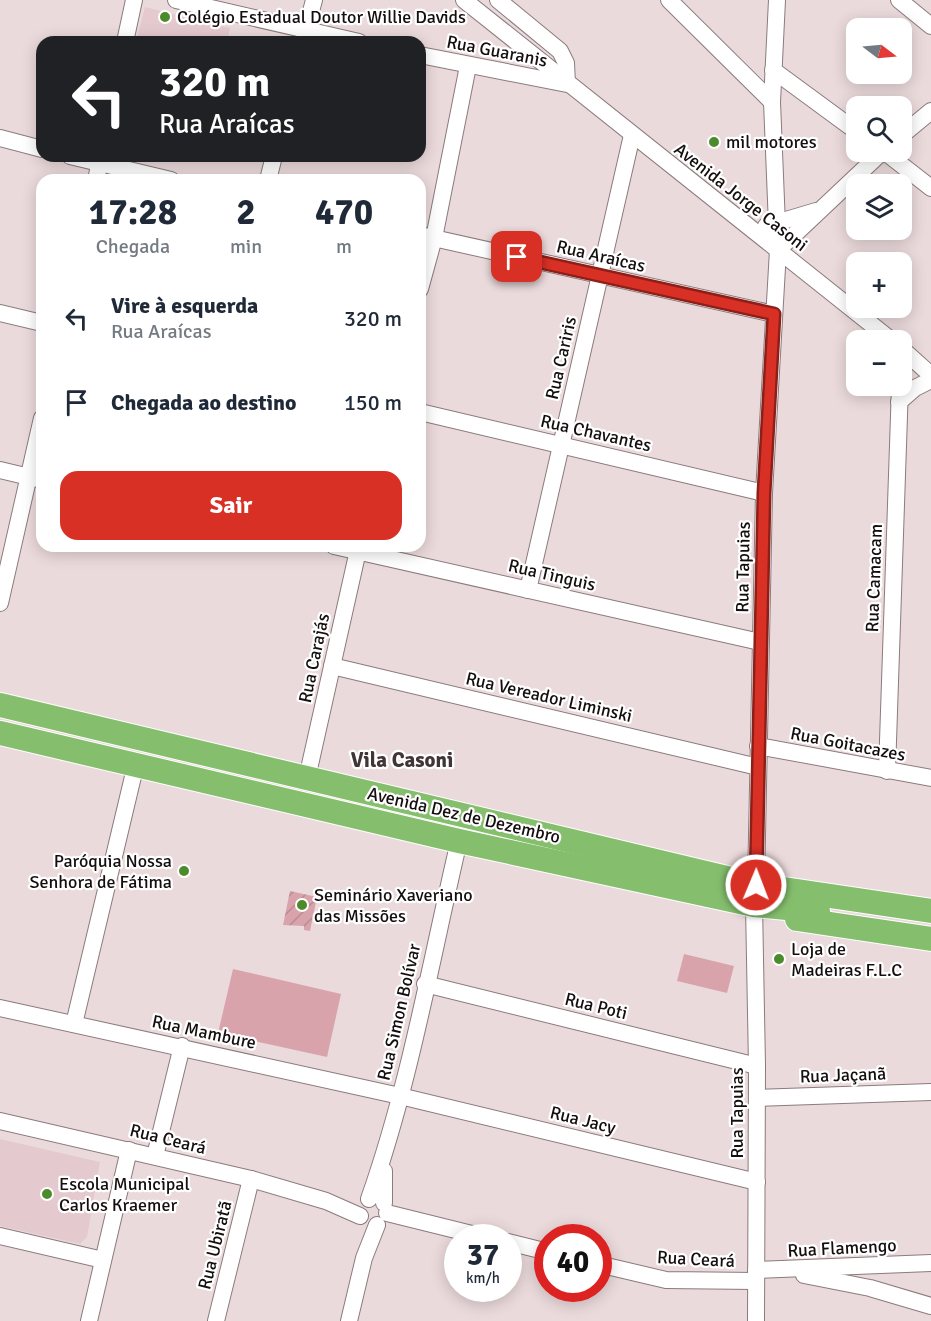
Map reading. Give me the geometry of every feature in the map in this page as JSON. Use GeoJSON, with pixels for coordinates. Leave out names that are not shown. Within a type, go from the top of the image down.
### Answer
{"type":"FeatureCollection","features":[{"type":"Feature","properties":{"kind":"highway","name":"Avenida Dez de Dezembro"},"geometry":{"type":"LineString","coordinates":[[0,705],[307,778],[756,892],[801,908],[876,920],[931,924]]}},
{"type":"Feature","properties":{"kind":"highway","name":"Avenida Dez de Dezembro"},"geometry":{"type":"LineString","coordinates":[[0,733],[459,841],[756,892],[931,911]]}},
{"type":"Feature","properties":{"kind":"highway"},"geometry":{"type":"LineString","coordinates":[[931,897],[781,879],[756,892],[785,917],[931,939]]}},
{"type":"Feature","properties":{"kind":"street"},"geometry":{"type":"LineString","coordinates":[[126,36],[134,0]]}},
{"type":"Feature","properties":{"kind":"street"},"geometry":{"type":"LineString","coordinates":[[176,0],[304,36],[314,0]]}},
{"type":"Feature","properties":{"kind":"street","name":"Avenida Jorge Casoni"},"geometry":{"type":"LineString","coordinates":[[464,0],[878,330]]}},
{"type":"Feature","properties":{"kind":"street"},"geometry":{"type":"LineString","coordinates":[[498,0],[560,51],[567,63],[567,84]]}},
{"type":"Feature","properties":{"kind":"street"},"geometry":{"type":"LineString","coordinates":[[669,0],[772,102]]}},
{"type":"Feature","properties":{"kind":"street","name":"Rua Tapuias"},"geometry":{"type":"LineString","coordinates":[[756,1321],[758,746],[764,493],[778,250],[772,102],[777,0]]}},
{"type":"Feature","properties":{"kind":"street"},"geometry":{"type":"LineString","coordinates":[[899,0],[931,26]]}},
{"type":"Feature","properties":{"kind":"street","name":"Rua Guaranis"},"geometry":{"type":"LineString","coordinates":[[426,56],[567,84]]}},
{"type":"Feature","properties":{"kind":"street"},"geometry":{"type":"LineString","coordinates":[[427,237],[468,66]]}},
{"type":"Feature","properties":{"kind":"street"},"geometry":{"type":"LineString","coordinates":[[772,70],[846,124]]}},
{"type":"Feature","properties":{"kind":"street"},"geometry":{"type":"LineString","coordinates":[[912,127],[931,111]]}},
{"type":"Feature","properties":{"kind":"street","name":"Rua Cariris"},"geometry":{"type":"LineString","coordinates":[[528,590],[632,135]]}},
{"type":"Feature","properties":{"kind":"street"},"geometry":{"type":"LineString","coordinates":[[0,138],[36,147]]}},
{"type":"Feature","properties":{"kind":"street"},"geometry":{"type":"LineString","coordinates":[[778,250],[873,162]]}},
{"type":"Feature","properties":{"kind":"street"},"geometry":{"type":"LineString","coordinates":[[897,162],[931,188]]}},
{"type":"Feature","properties":{"kind":"street"},"geometry":{"type":"LineString","coordinates":[[99,166],[140,174]]}},
{"type":"Feature","properties":{"kind":"street"},"geometry":{"type":"LineString","coordinates":[[744,225],[777,224],[821,209]]}},
{"type":"Feature","properties":{"kind":"street"},"geometry":{"type":"LineString","coordinates":[[774,308],[786,280],[797,273],[806,272],[795,254],[794,235]]}},
{"type":"Feature","properties":{"kind":"street","name":"Rua Araícas"},"geometry":{"type":"LineString","coordinates":[[427,237],[600,275],[774,308]]}},
{"type":"Feature","properties":{"kind":"street"},"geometry":{"type":"LineString","coordinates":[[0,313],[36,322]]}},
{"type":"Feature","properties":{"kind":"street"},"geometry":{"type":"LineString","coordinates":[[912,358],[931,375]]}},
{"type":"Feature","properties":{"kind":"street"},"geometry":{"type":"LineString","coordinates":[[912,389],[931,380]]}},
{"type":"Feature","properties":{"kind":"street","name":"Rua Camacam"},"geometry":{"type":"LineString","coordinates":[[887,771],[899,396]]}},
{"type":"Feature","properties":{"kind":"street","name":"Rua Chavantes"},"geometry":{"type":"LineString","coordinates":[[426,413],[764,493]]}},
{"type":"Feature","properties":{"kind":"street"},"geometry":{"type":"LineString","coordinates":[[0,470],[36,478],[0,603]]}},
{"type":"Feature","properties":{"kind":"street","name":"Rua Carajás"},"geometry":{"type":"LineString","coordinates":[[307,778],[357,552]]}},
{"type":"Feature","properties":{"kind":"street","name":"Rua Tinguis"},"geometry":{"type":"LineString","coordinates":[[374,552],[528,590],[760,642]]}},
{"type":"Feature","properties":{"kind":"street","name":"Rua Vereador Liminski"},"geometry":{"type":"LineString","coordinates":[[332,666],[758,767]]}},
{"type":"Feature","properties":{"kind":"street","name":"Rua Goitacazes"},"geometry":{"type":"LineString","coordinates":[[758,746],[931,778]]}},
{"type":"Feature","properties":{"kind":"street"},"geometry":{"type":"LineString","coordinates":[[74,1024],[136,764]]}},
{"type":"Feature","properties":{"kind":"street","name":"Rua Simon Bolívar"},"geometry":{"type":"LineString","coordinates":[[349,1321],[384,1156],[459,841]]}},
{"type":"Feature","properties":{"kind":"street","name":"Rua Poti"},"geometry":{"type":"LineString","coordinates":[[425,984],[757,1066]]}},
{"type":"Feature","properties":{"kind":"street","name":"Rua Mambure"},"geometry":{"type":"LineString","coordinates":[[0,1008],[182,1046],[400,1096]]}},
{"type":"Feature","properties":{"kind":"street"},"geometry":{"type":"LineString","coordinates":[[155,1156],[182,1046]]}},
{"type":"Feature","properties":{"kind":"street","name":"Rua Jaçanã"},"geometry":{"type":"LineString","coordinates":[[757,1098],[931,1092]]}},
{"type":"Feature","properties":{"kind":"street","name":"Rua Jacy"},"geometry":{"type":"LineString","coordinates":[[400,1096],[756,1182]]}},
{"type":"Feature","properties":{"kind":"street","name":"Rua Ceará"},"geometry":{"type":"LineString","coordinates":[[0,1121],[251,1179],[326,1201],[444,1228]]}},
{"type":"Feature","properties":{"kind":"street"},"geometry":{"type":"LineString","coordinates":[[88,1321],[129,1150]]}},
{"type":"Feature","properties":{"kind":"street","name":"Rua Ubiratã"},"geometry":{"type":"LineString","coordinates":[[216,1321],[251,1179]]}},
{"type":"Feature","properties":{"kind":"street"},"geometry":{"type":"LineString","coordinates":[[0,1236],[103,1260]]}},
{"type":"Feature","properties":{"kind":"street","name":"Rua Flamengo"},"geometry":{"type":"LineString","coordinates":[[756,1275],[780,1271],[931,1263]]}},
{"type":"Feature","properties":{"kind":"street"},"geometry":{"type":"LineString","coordinates":[[870,1288],[866,1279],[872,1265]]}},
{"type":"Feature","properties":{"kind":"street","name":"Rua Ceará"},"geometry":{"type":"LineString","coordinates":[[612,1267],[666,1280],[756,1275]]}},
{"type":"Feature","properties":{"kind":"street"},"geometry":{"type":"LineString","coordinates":[[780,1271],[870,1288],[931,1306]]}},
{"type":"Feature","properties":{"kind":"shaded area","name":"Colégio Estadual Doutor Willie Davids"},"geometry":{"type":"Polygon","coordinates":[[[145,7],[230,28],[228,36],[138,36],[145,7]]]}},
{"type":"Feature","properties":{"kind":"shaded area"},"geometry":{"type":"Polygon","coordinates":[[[290,891],[317,897],[310,931],[304,930],[304,926],[283,925],[290,891]]]}},
{"type":"Feature","properties":{"kind":"shaded area"},"geometry":{"type":"Polygon","coordinates":[[[684,954],[734,966],[727,993],[677,981],[684,954]]]}},
{"type":"Feature","properties":{"kind":"shaded area"},"geometry":{"type":"Polygon","coordinates":[[[233,969],[341,994],[327,1057],[218,1033],[233,969]]]}},
{"type":"Feature","properties":{"kind":"shaded area","name":"Escola Municipal Carlos Kraemer"},"geometry":{"type":"Polygon","coordinates":[[[0,1139],[100,1162],[87,1237],[80,1244],[0,1226],[0,1139]]]}},
{"type":"Feature","properties":{"kind":"place","name":"Colégio Estadual Doutor Willie Davids"},"geometry":{"type":"Point","coordinates":[165,17]}},
{"type":"Feature","properties":{"kind":"place","name":"mil motores"},"geometry":{"type":"Point","coordinates":[714,142]}},
{"type":"Feature","properties":{"kind":"place","name":"Paróquia Nossa Senhora de Fátima"},"geometry":{"type":"Point","coordinates":[184,871]}},
{"type":"Feature","properties":{"kind":"place","name":"Seminário Xaveriano das Missões"},"geometry":{"type":"Point","coordinates":[302,905]}},
{"type":"Feature","properties":{"kind":"place","name":"Loja de Madeiras F.L.C"},"geometry":{"type":"Point","coordinates":[779,959]}},
{"type":"Feature","properties":{"kind":"place","name":"Escola Municipal Carlos Kraemer"},"geometry":{"type":"Point","coordinates":[47,1194]}},
{"type":"Feature","properties":{"kind":"district","name":"Vila Casoni"},"geometry":{"type":"Point","coordinates":[402,760]}},
{"type":"Feature","properties":{"kind":"route"},"geometry":{"type":"LineString","coordinates":[[517,257],[774,314],[764,493],[756,885]]}}]}
